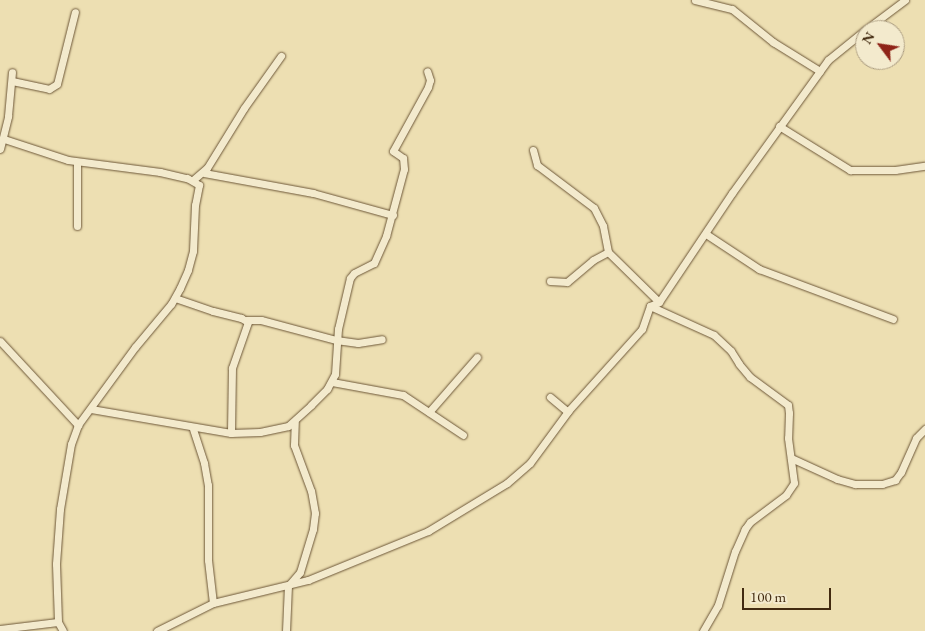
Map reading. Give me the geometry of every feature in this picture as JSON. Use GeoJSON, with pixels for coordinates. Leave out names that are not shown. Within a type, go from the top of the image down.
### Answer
{"type":"FeatureCollection","features":[{"type":"Feature","properties":{"kind":"street"},"geometry":{"type":"LineString","coordinates":[[695,0],[732,9],[773,42],[820,71]]}},
{"type":"Feature","properties":{"kind":"street"},"geometry":{"type":"LineString","coordinates":[[878,20],[905,0]]}},
{"type":"Feature","properties":{"kind":"street"},"geometry":{"type":"LineString","coordinates":[[12,81],[49,88],[57,84],[75,12]]}},
{"type":"Feature","properties":{"kind":"street"},"geometry":{"type":"LineString","coordinates":[[158,631],[213,604],[288,586],[326,574],[428,531],[455,517],[507,483],[530,463],[568,412],[642,328],[650,306],[659,302],[779,126],[828,60],[855,38]]}},
{"type":"Feature","properties":{"kind":"street"},"geometry":{"type":"LineString","coordinates":[[193,180],[204,173],[281,56]]}},
{"type":"Feature","properties":{"kind":"street"},"geometry":{"type":"LineString","coordinates":[[91,409],[193,429],[231,433],[278,429],[295,422],[332,382],[338,354],[336,340],[350,278],[354,273],[374,263],[379,257],[404,169],[403,158],[393,151],[428,87],[430,80],[427,71]]}},
{"type":"Feature","properties":{"kind":"street"},"geometry":{"type":"LineString","coordinates":[[0,149],[4,139],[8,116],[12,72]]}},
{"type":"Feature","properties":{"kind":"street"},"geometry":{"type":"LineString","coordinates":[[0,118],[8,116]]}},
{"type":"Feature","properties":{"kind":"street"},"geometry":{"type":"LineString","coordinates":[[779,126],[850,170],[895,170],[925,166]]}},
{"type":"Feature","properties":{"kind":"street"},"geometry":{"type":"LineString","coordinates":[[4,139],[77,162],[135,168],[193,180],[197,182],[199,188],[194,205],[193,251],[188,270],[175,298],[135,347],[78,425],[67,460],[60,509],[56,564],[58,622],[63,631]]}},
{"type":"Feature","properties":{"kind":"street"},"geometry":{"type":"LineString","coordinates":[[533,150],[537,166],[594,208],[603,226],[608,252],[659,302]]}},
{"type":"Feature","properties":{"kind":"street"},"geometry":{"type":"LineString","coordinates":[[77,162],[77,226]]}},
{"type":"Feature","properties":{"kind":"street"},"geometry":{"type":"LineString","coordinates":[[204,173],[313,193],[392,215]]}},
{"type":"Feature","properties":{"kind":"street"},"geometry":{"type":"LineString","coordinates":[[706,234],[760,269],[893,319]]}},
{"type":"Feature","properties":{"kind":"street"},"geometry":{"type":"LineString","coordinates":[[550,281],[567,282],[593,260],[608,252]]}},
{"type":"Feature","properties":{"kind":"street"},"geometry":{"type":"LineString","coordinates":[[175,298],[246,320],[261,320],[336,340],[358,343],[382,339]]}},
{"type":"Feature","properties":{"kind":"street"},"geometry":{"type":"LineString","coordinates":[[650,306],[714,335],[731,351],[750,377],[788,405],[794,476],[791,489],[750,522],[745,530],[735,551],[718,605],[703,631]]}},
{"type":"Feature","properties":{"kind":"street"},"geometry":{"type":"LineString","coordinates":[[231,433],[232,368],[248,325],[246,320]]}},
{"type":"Feature","properties":{"kind":"street"},"geometry":{"type":"LineString","coordinates":[[0,340],[78,425]]}},
{"type":"Feature","properties":{"kind":"street"},"geometry":{"type":"LineString","coordinates":[[429,412],[477,357]]}},
{"type":"Feature","properties":{"kind":"street"},"geometry":{"type":"LineString","coordinates":[[332,382],[403,395],[463,435]]}},
{"type":"Feature","properties":{"kind":"street"},"geometry":{"type":"LineString","coordinates":[[550,397],[568,412]]}},
{"type":"Feature","properties":{"kind":"street"},"geometry":{"type":"LineString","coordinates":[[286,631],[288,586],[300,572],[313,529],[315,513],[311,491],[294,445],[295,422]]}},
{"type":"Feature","properties":{"kind":"street"},"geometry":{"type":"LineString","coordinates":[[791,458],[837,479],[855,484],[882,484],[895,480],[901,472],[916,438],[925,428]]}},
{"type":"Feature","properties":{"kind":"street"},"geometry":{"type":"LineString","coordinates":[[193,429],[204,462],[208,486],[208,560],[213,604]]}},
{"type":"Feature","properties":{"kind":"street"},"geometry":{"type":"LineString","coordinates":[[0,628],[58,622]]}}]}
